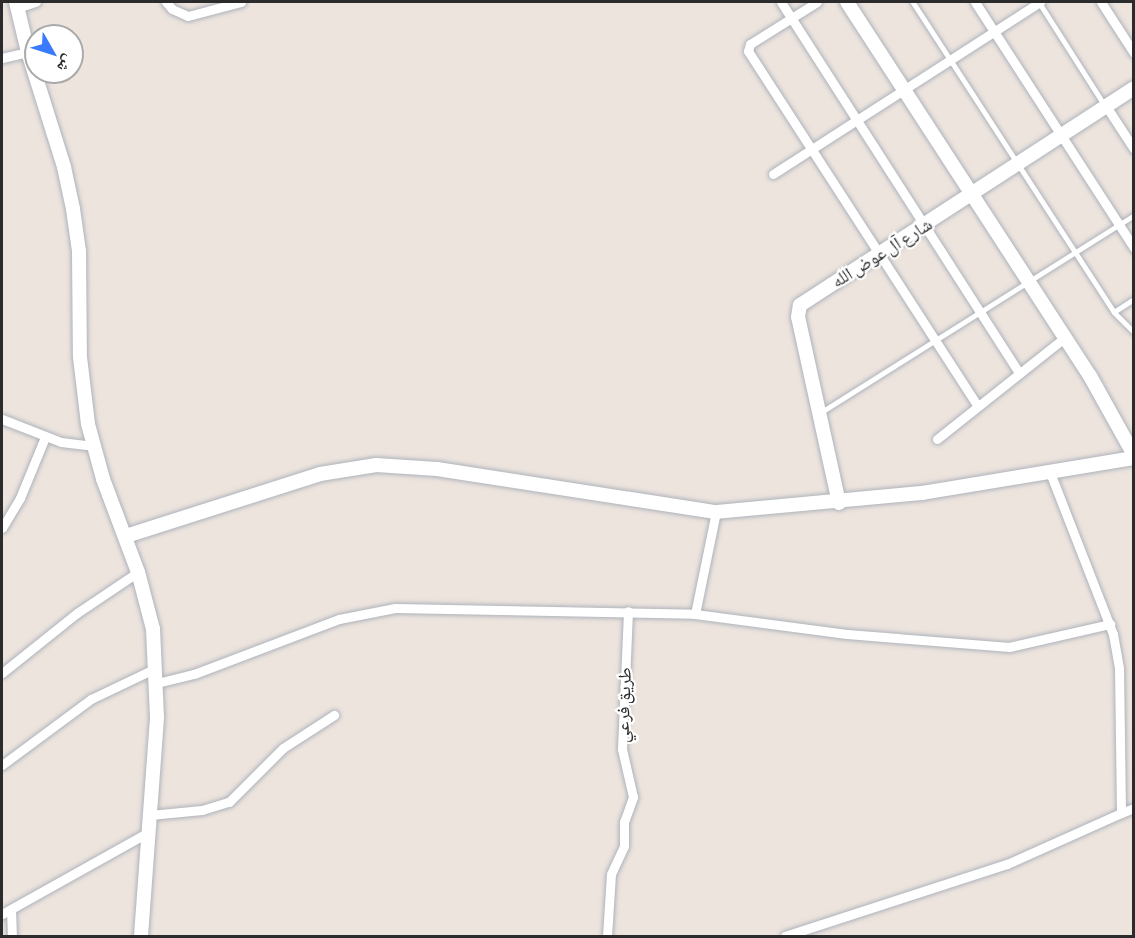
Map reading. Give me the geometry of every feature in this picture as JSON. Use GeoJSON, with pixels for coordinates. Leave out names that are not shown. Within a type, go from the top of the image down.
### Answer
{"type":"FeatureCollection","features":[{"type":"Feature","properties":{"kind":"street"},"geometry":{"type":"LineString","coordinates":[[24,39],[16,5],[36,2]]}},
{"type":"Feature","properties":{"kind":"street"},"geometry":{"type":"LineString","coordinates":[[166,2],[172,9],[188,16],[241,2]]}},
{"type":"Feature","properties":{"kind":"street"},"geometry":{"type":"LineString","coordinates":[[781,2],[1019,373]]}},
{"type":"Feature","properties":{"kind":"street"},"geometry":{"type":"LineString","coordinates":[[817,2],[750,44],[748,51],[978,406]]}},
{"type":"Feature","properties":{"kind":"street"},"geometry":{"type":"LineString","coordinates":[[126,536],[320,474],[376,465],[437,469],[716,512],[839,502],[1051,475],[1134,457],[1114,414],[1064,338],[1031,282],[847,2]]}},
{"type":"Feature","properties":{"kind":"street"},"geometry":{"type":"LineString","coordinates":[[975,2],[1134,248]]}},
{"type":"Feature","properties":{"kind":"street"},"geometry":{"type":"LineString","coordinates":[[773,174],[1039,2]]}},
{"type":"Feature","properties":{"kind":"street"},"geometry":{"type":"LineString","coordinates":[[1101,2],[1134,53]]}},
{"type":"Feature","properties":{"kind":"street"},"geometry":{"type":"LineString","coordinates":[[2,58],[24,53]]}},
{"type":"Feature","properties":{"kind":"street"},"geometry":{"type":"LineString","coordinates":[[38,84],[58,144],[73,209],[79,251],[80,357],[93,446],[138,572],[153,629],[157,683],[141,936]]}},
{"type":"Feature","properties":{"kind":"street","name":"شارع آل عوض الله"},"geometry":{"type":"LineString","coordinates":[[839,502],[818,414],[798,309],[926,226],[1061,133],[1134,88]]}},
{"type":"Feature","properties":{"kind":"street"},"geometry":{"type":"LineString","coordinates":[[1106,106],[1134,149]]}},
{"type":"Feature","properties":{"kind":"street"},"geometry":{"type":"LineString","coordinates":[[937,439],[1064,338]]}},
{"type":"Feature","properties":{"kind":"street"},"geometry":{"type":"LineString","coordinates":[[2,419],[71,445],[93,446]]}},
{"type":"Feature","properties":{"kind":"street"},"geometry":{"type":"LineString","coordinates":[[2,528],[20,498],[45,437]]}},
{"type":"Feature","properties":{"kind":"street"},"geometry":{"type":"LineString","coordinates":[[1051,475],[1110,624],[1119,668],[1121,813]]}},
{"type":"Feature","properties":{"kind":"street"},"geometry":{"type":"LineString","coordinates":[[694,614],[716,512]]}},
{"type":"Feature","properties":{"kind":"street"},"geometry":{"type":"LineString","coordinates":[[2,673],[77,613],[138,572]]}},
{"type":"Feature","properties":{"kind":"street"},"geometry":{"type":"LineString","coordinates":[[157,683],[194,674],[305,630],[382,609],[628,611],[694,614],[847,634],[1009,647],[1110,624]]}},
{"type":"Feature","properties":{"kind":"street","name":"طريق فرعي"},"geometry":{"type":"LineString","coordinates":[[607,936],[611,874],[624,846],[624,822],[633,797],[622,749],[628,611]]}},
{"type":"Feature","properties":{"kind":"street"},"geometry":{"type":"LineString","coordinates":[[2,765],[91,699],[156,668]]}},
{"type":"Feature","properties":{"kind":"street"},"geometry":{"type":"LineString","coordinates":[[150,815],[202,810],[229,802],[283,748],[334,715]]}},
{"type":"Feature","properties":{"kind":"street"},"geometry":{"type":"LineString","coordinates":[[785,936],[1008,864],[1134,808]]}},
{"type":"Feature","properties":{"kind":"street"},"geometry":{"type":"LineString","coordinates":[[2,914],[147,833]]}},
{"type":"Feature","properties":{"kind":"street"},"geometry":{"type":"LineString","coordinates":[[11,909],[12,936]]}},
{"type":"Feature","properties":{"kind":"lane"},"geometry":{"type":"LineString","coordinates":[[913,2],[1114,312],[1134,332]]}},
{"type":"Feature","properties":{"kind":"lane"},"geometry":{"type":"LineString","coordinates":[[1039,2],[1106,106]]}},
{"type":"Feature","properties":{"kind":"lane"},"geometry":{"type":"LineString","coordinates":[[818,414],[982,313],[1134,215]]}},
{"type":"Feature","properties":{"kind":"lane"},"geometry":{"type":"LineString","coordinates":[[1114,312],[1134,299]]}}]}
